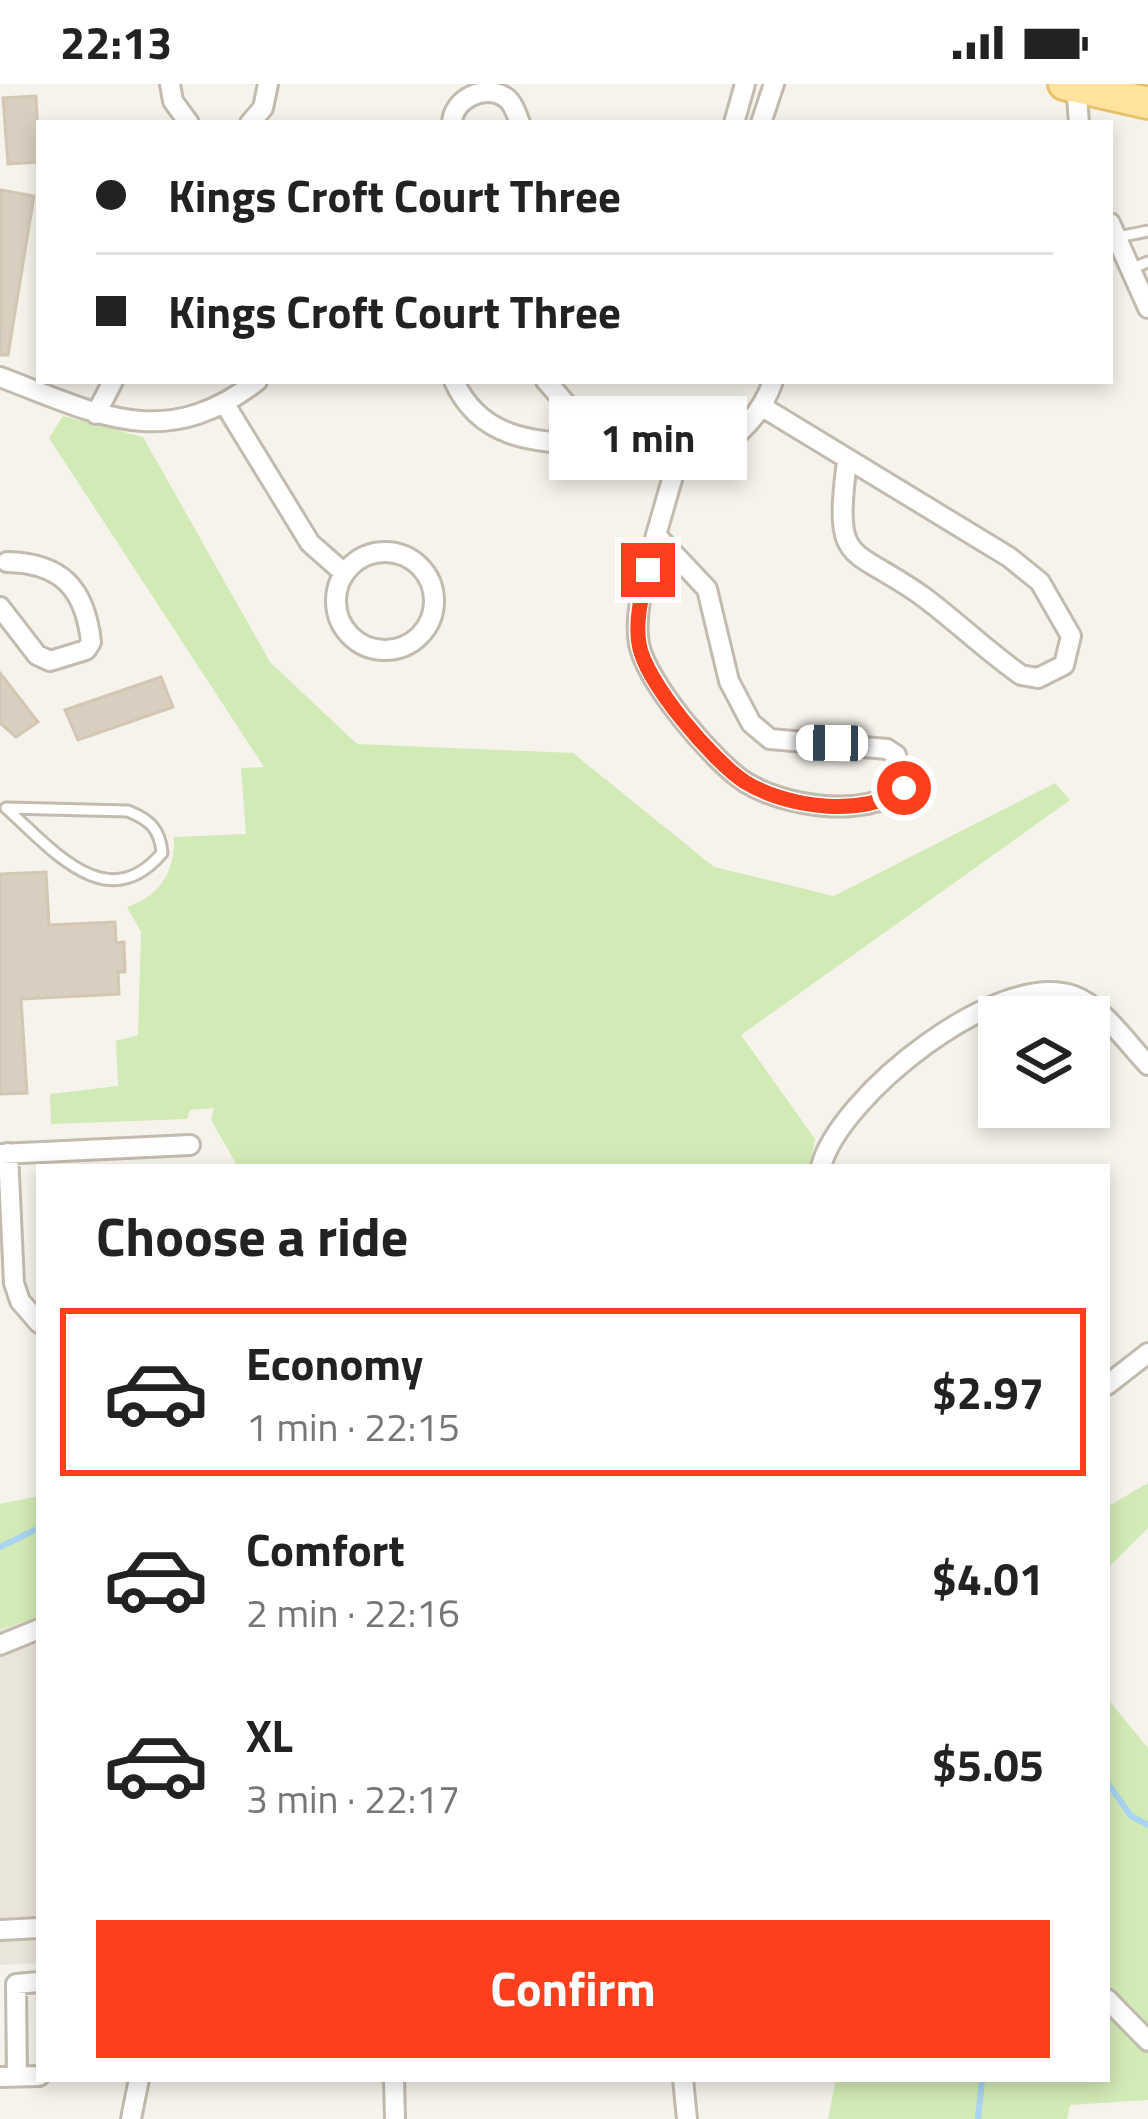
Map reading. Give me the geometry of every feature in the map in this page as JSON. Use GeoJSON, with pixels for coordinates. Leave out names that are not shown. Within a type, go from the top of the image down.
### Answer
{"type":"FeatureCollection","features":[{"type":"Feature","properties":{"kind":"main road"},"geometry":{"type":"LineString","coordinates":[[1072,85],[1148,103]]}},
{"type":"Feature","properties":{"kind":"street"},"geometry":{"type":"LineString","coordinates":[[170,84],[173,101],[187,120]]}},
{"type":"Feature","properties":{"kind":"street"},"geometry":{"type":"LineString","coordinates":[[253,120],[263,108],[268,84]]}},
{"type":"Feature","properties":{"kind":"street"},"geometry":{"type":"LineString","coordinates":[[735,120],[745,84]]}},
{"type":"Feature","properties":{"kind":"street"},"geometry":{"type":"LineString","coordinates":[[762,120],[774,84]]}},
{"type":"Feature","properties":{"kind":"street"},"geometry":{"type":"LineString","coordinates":[[1072,85],[1078,120]]}},
{"type":"Feature","properties":{"kind":"street"},"geometry":{"type":"LineString","coordinates":[[453,120],[460,101],[472,94],[499,93],[509,98],[519,120]]}},
{"type":"Feature","properties":{"kind":"street"},"geometry":{"type":"LineString","coordinates":[[1113,230],[1139,266],[1148,308]]}},
{"type":"Feature","properties":{"kind":"street"},"geometry":{"type":"LineString","coordinates":[[0,377],[96,414],[142,425],[226,406],[253,384]]}},
{"type":"Feature","properties":{"kind":"street"},"geometry":{"type":"LineString","coordinates":[[96,414],[111,384]]}},
{"type":"Feature","properties":{"kind":"street"},"geometry":{"type":"LineString","coordinates":[[456,384],[485,425],[512,438],[610,446]]}},
{"type":"Feature","properties":{"kind":"street"},"geometry":{"type":"LineString","coordinates":[[549,384],[619,454],[676,462],[692,462],[733,440],[761,406],[772,384]]}},
{"type":"Feature","properties":{"kind":"street"},"geometry":{"type":"LineString","coordinates":[[226,406],[310,543],[344,573]]}},
{"type":"Feature","properties":{"kind":"street"},"geometry":{"type":"LineString","coordinates":[[761,406],[1009,557],[1040,582],[1071,637],[1064,665],[1038,677],[1021,675],[917,593],[859,560],[840,517],[847,461]]}},
{"type":"Feature","properties":{"kind":"street"},"geometry":{"type":"LineString","coordinates":[[656,535],[707,589],[729,681],[751,723],[770,740],[887,749],[896,755],[904,788],[874,804],[851,807],[759,790],[725,766],[674,706],[647,667],[639,644],[639,605],[656,535],[676,462]]}},
{"type":"Feature","properties":{"kind":"street"},"geometry":{"type":"LineString","coordinates":[[377,552],[409,557],[421,567],[434,596],[428,627],[402,648],[386,651],[354,640],[336,612],[335,595],[344,573],[377,552]]}},
{"type":"Feature","properties":{"kind":"street"},"geometry":{"type":"LineString","coordinates":[[0,607],[37,655],[50,662],[86,650],[91,642],[82,606],[67,580],[39,562],[2,561]]}},
{"type":"Feature","properties":{"kind":"street"},"geometry":{"type":"LineString","coordinates":[[822,1164],[840,1125],[867,1094],[956,1025],[994,1005],[1037,992],[1076,996],[1148,1065]]}},
{"type":"Feature","properties":{"kind":"street"},"geometry":{"type":"LineString","coordinates":[[36,1320],[20,1301],[14,1283],[4,1154],[190,1145]]}},
{"type":"Feature","properties":{"kind":"street"},"geometry":{"type":"LineString","coordinates":[[1110,1383],[1148,1353]]}},
{"type":"Feature","properties":{"kind":"street"},"geometry":{"type":"LineString","coordinates":[[0,1646],[36,1630]]}},
{"type":"Feature","properties":{"kind":"street"},"geometry":{"type":"LineString","coordinates":[[0,1930],[36,1928]]}},
{"type":"Feature","properties":{"kind":"street"},"geometry":{"type":"LineString","coordinates":[[9,2077],[16,1984],[36,1982]]}},
{"type":"Feature","properties":{"kind":"street"},"geometry":{"type":"LineString","coordinates":[[1110,2002],[1148,2041]]}},
{"type":"Feature","properties":{"kind":"street"},"geometry":{"type":"LineString","coordinates":[[131,2119],[138,2082]]}},
{"type":"Feature","properties":{"kind":"street"},"geometry":{"type":"LineString","coordinates":[[394,2082],[395,2119]]}},
{"type":"Feature","properties":{"kind":"street"},"geometry":{"type":"LineString","coordinates":[[682,2082],[687,2119]]}},
{"type":"Feature","properties":{"kind":"lane"},"geometry":{"type":"LineString","coordinates":[[1113,230],[1148,231]]}},
{"type":"Feature","properties":{"kind":"lane"},"geometry":{"type":"LineString","coordinates":[[3,809],[128,811],[147,818],[160,835],[162,853],[136,876],[116,883],[96,881],[3,809]]}},
{"type":"Feature","properties":{"kind":"shaded area"},"geometry":{"type":"Polygon","coordinates":[[[36,1619],[36,1963],[0,1965],[0,1629],[36,1619]]]}},
{"type":"Feature","properties":{"kind":"green space"},"geometry":{"type":"Polygon","coordinates":[[[63,416],[143,437],[270,662],[357,744],[573,753],[714,867],[834,896],[1055,783],[1070,800],[741,1035],[815,1139],[811,1164],[236,1164],[211,1120],[214,1108],[190,1110],[187,1119],[51,1124],[50,1094],[118,1086],[116,1041],[138,1035],[141,932],[127,907],[149,896],[164,881],[174,837],[246,834],[241,768],[264,767],[49,438],[63,416]]]}},
{"type":"Feature","properties":{"kind":"green space"},"geometry":{"type":"Polygon","coordinates":[[[1148,1483],[1148,1528],[1110,1566],[1110,1505],[1148,1483]]]}},
{"type":"Feature","properties":{"kind":"green space"},"geometry":{"type":"Polygon","coordinates":[[[36,1497],[36,1619],[0,1629],[0,1504],[36,1497]]]}},
{"type":"Feature","properties":{"kind":"green space"},"geometry":{"type":"Polygon","coordinates":[[[1110,1702],[1148,1748],[1148,2100],[1070,2105],[1067,2119],[828,2119],[835,2082],[1110,2082],[1110,1702]]]}},
{"type":"Feature","properties":{"kind":"building"},"geometry":{"type":"Polygon","coordinates":[[[36,96],[36,162],[8,164],[3,98],[36,96]]]}},
{"type":"Feature","properties":{"kind":"building"},"geometry":{"type":"Polygon","coordinates":[[[1,190],[34,196],[8,355],[0,355],[1,190]]]}},
{"type":"Feature","properties":{"kind":"building"},"geometry":{"type":"Polygon","coordinates":[[[0,673],[38,722],[16,737],[0,723],[0,673]]]}},
{"type":"Feature","properties":{"kind":"building"},"geometry":{"type":"Polygon","coordinates":[[[161,677],[173,707],[78,740],[65,710],[161,677]]]}},
{"type":"Feature","properties":{"kind":"building"},"geometry":{"type":"Polygon","coordinates":[[[46,872],[49,925],[115,922],[116,943],[124,942],[125,972],[118,972],[119,994],[21,999],[27,1093],[0,1094],[0,874],[46,872]]]}},
{"type":"Feature","properties":{"kind":"waterway"},"geometry":{"type":"LineString","coordinates":[[0,1547],[36,1529]]}},
{"type":"Feature","properties":{"kind":"waterway"},"geometry":{"type":"LineString","coordinates":[[1110,1786],[1131,1816],[1148,1825]]}},
{"type":"Feature","properties":{"kind":"waterway"},"geometry":{"type":"LineString","coordinates":[[978,2119],[982,2082]]}},
{"type":"Feature","properties":{"kind":"route"},"geometry":{"type":"LineString","coordinates":[[648,570],[639,605],[639,644],[647,667],[725,766],[759,790],[851,807],[874,804],[904,788]]}}]}
